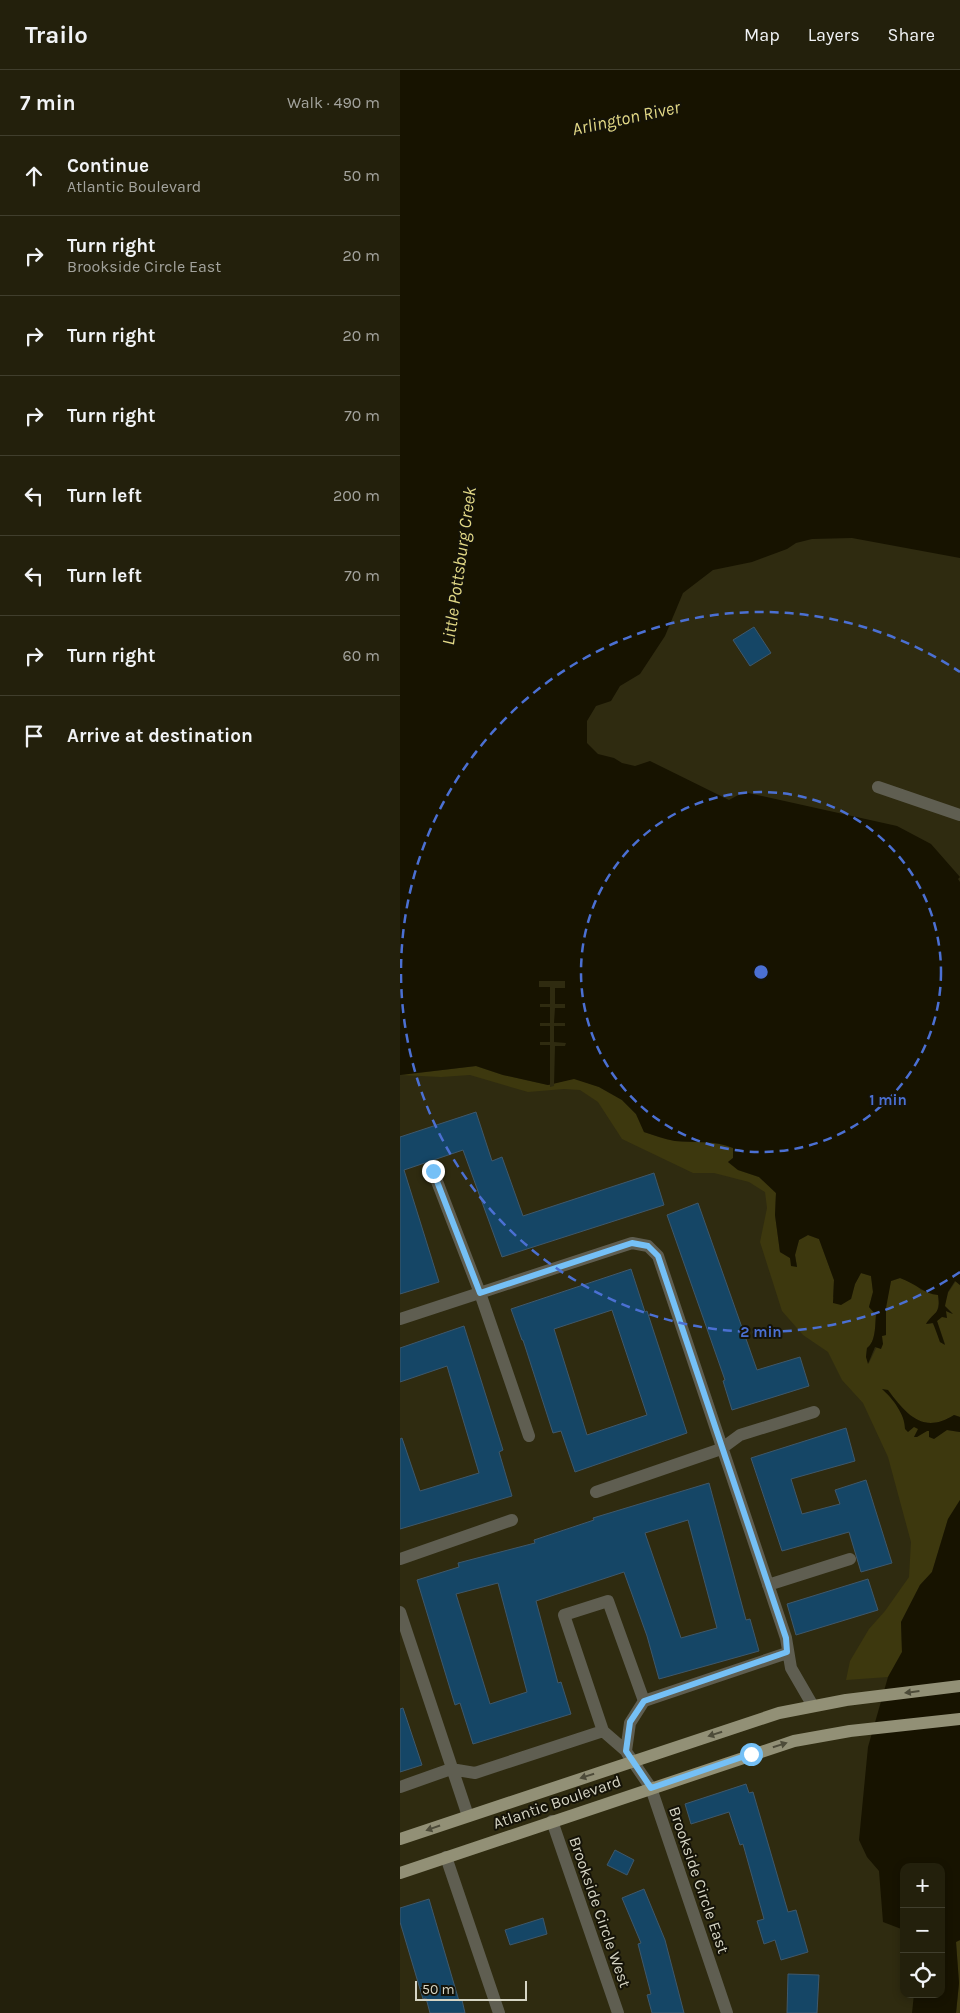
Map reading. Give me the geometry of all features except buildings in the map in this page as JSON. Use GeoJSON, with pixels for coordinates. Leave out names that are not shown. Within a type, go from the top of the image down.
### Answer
{"type":"FeatureCollection","features":[{"type":"Feature","properties":{"kind":"main road","name":"Atlantic Boulevard"},"geometry":{"type":"LineString","coordinates":[[400,1839],[468,1816],[629,1756],[779,1713],[846,1700],[960,1686]]}},
{"type":"Feature","properties":{"kind":"main road","name":"Atlantic Boulevard"},"geometry":{"type":"LineString","coordinates":[[400,1872],[794,1741],[850,1731],[960,1719]]}},
{"type":"Feature","properties":{"kind":"street"},"geometry":{"type":"LineString","coordinates":[[878,787],[960,815]]}},
{"type":"Feature","properties":{"kind":"street"},"geometry":{"type":"LineString","coordinates":[[433,1171],[480,1293],[529,1436]]}},
{"type":"Feature","properties":{"kind":"street"},"geometry":{"type":"LineString","coordinates":[[400,1319],[632,1243],[648,1246],[658,1256],[721,1449],[786,1638],[791,1668],[813,1706]]}},
{"type":"Feature","properties":{"kind":"street"},"geometry":{"type":"LineString","coordinates":[[596,1492],[721,1449],[740,1435],[814,1412]]}},
{"type":"Feature","properties":{"kind":"street"},"geometry":{"type":"LineString","coordinates":[[400,1559],[512,1520]]}},
{"type":"Feature","properties":{"kind":"street"},"geometry":{"type":"LineString","coordinates":[[768,1585],[850,1559]]}},
{"type":"Feature","properties":{"kind":"street"},"geometry":{"type":"LineString","coordinates":[[400,1787],[451,1769],[475,1773],[603,1730],[564,1615],[608,1601],[644,1701]]}},
{"type":"Feature","properties":{"kind":"street"},"geometry":{"type":"LineString","coordinates":[[400,1612],[468,1816]]}},
{"type":"Feature","properties":{"kind":"street"},"geometry":{"type":"LineString","coordinates":[[629,1756],[630,1722],[644,1701],[787,1652]]}},
{"type":"Feature","properties":{"kind":"street","name":"Brookside Circle East"},"geometry":{"type":"LineString","coordinates":[[603,1730],[629,1756],[651,1788],[727,2013]]}},
{"type":"Feature","properties":{"kind":"street","name":"Brookside Circle West"},"geometry":{"type":"LineString","coordinates":[[552,1821],[618,2013]]}},
{"type":"Feature","properties":{"kind":"street"},"geometry":{"type":"LineString","coordinates":[[446,1857],[499,2013]]}},
{"type":"Feature","properties":{"kind":"shaded area"},"geometry":{"type":"Polygon","coordinates":[[[476,1066],[503,1075],[548,1085],[574,1078],[599,1087],[622,1100],[636,1114],[644,1132],[675,1141],[712,1143],[733,1148],[733,1158],[728,1162],[738,1170],[759,1177],[776,1193],[775,1215],[780,1252],[790,1258],[797,1267],[795,1255],[799,1240],[808,1235],[819,1239],[834,1280],[833,1297],[851,1299],[855,1284],[861,1273],[871,1276],[873,1292],[869,1307],[876,1315],[874,1338],[867,1348],[866,1357],[869,1363],[882,1336],[886,1335],[885,1308],[891,1281],[900,1278],[916,1284],[921,1290],[938,1294],[939,1303],[936,1315],[927,1324],[932,1323],[936,1328],[940,1342],[945,1344],[937,1321],[946,1311],[952,1314],[944,1306],[948,1293],[956,1281],[960,1285],[960,1417],[954,1415],[943,1421],[933,1423],[916,1419],[902,1407],[888,1390],[905,1420],[919,1429],[914,1437],[927,1431],[947,1430],[960,1432],[960,1500],[948,1519],[932,1572],[920,1585],[901,1622],[902,1652],[888,1677],[846,1680],[850,1661],[869,1629],[885,1611],[909,1577],[911,1542],[888,1457],[863,1403],[842,1380],[828,1352],[803,1335],[782,1311],[760,1242],[767,1208],[765,1192],[749,1182],[714,1173],[693,1173],[622,1139],[598,1102],[580,1090],[564,1089],[528,1092],[470,1075],[441,1077],[400,1075],[476,1066]]]}},
{"type":"Feature","properties":{"kind":"shaded area"},"geometry":{"type":"Polygon","coordinates":[[[960,1940],[960,2013],[956,2013],[959,1983],[956,1942],[960,1940]]]}},
{"type":"Feature","properties":{"kind":"water"},"geometry":{"type":"Polygon","coordinates":[[[400,70],[960,70],[960,558],[852,538],[812,539],[796,543],[787,549],[752,562],[713,570],[683,593],[665,636],[640,674],[620,686],[611,701],[596,706],[587,721],[587,743],[598,754],[635,766],[650,761],[729,800],[744,792],[897,826],[931,844],[960,877],[958,879],[960,882],[960,1285],[955,1281],[948,1292],[945,1306],[953,1314],[946,1311],[947,1318],[942,1317],[937,1321],[945,1345],[940,1342],[933,1323],[926,1324],[938,1310],[938,1295],[928,1293],[900,1278],[891,1281],[886,1308],[886,1335],[882,1336],[883,1344],[881,1349],[875,1347],[868,1364],[866,1357],[867,1348],[874,1338],[876,1315],[869,1307],[873,1292],[871,1276],[861,1273],[855,1284],[851,1299],[841,1305],[833,1303],[834,1280],[819,1239],[808,1235],[799,1240],[795,1255],[797,1267],[791,1266],[790,1258],[780,1252],[775,1215],[776,1193],[759,1177],[738,1170],[728,1162],[733,1158],[733,1148],[712,1143],[675,1141],[644,1132],[636,1114],[622,1100],[599,1087],[574,1079],[548,1085],[503,1075],[476,1066],[400,1075],[400,70]]]}},
{"type":"Feature","properties":{"kind":"water"},"geometry":{"type":"Polygon","coordinates":[[[882,1389],[888,1390],[909,1414],[924,1422],[943,1421],[954,1415],[960,1417],[960,1432],[947,1430],[934,1439],[929,1437],[929,1431],[927,1431],[914,1437],[918,1429],[914,1427],[908,1432],[905,1429],[898,1407],[882,1389]]]}},
{"type":"Feature","properties":{"kind":"water"},"geometry":{"type":"Polygon","coordinates":[[[960,1500],[960,1940],[956,1942],[959,1983],[956,2013],[912,2013],[914,1998],[945,1998],[945,1863],[900,1863],[900,1928],[883,1922],[879,1871],[867,1857],[859,1840],[868,1747],[888,1677],[902,1652],[901,1622],[920,1585],[932,1572],[948,1519],[960,1500]]]}},
{"type":"Feature","properties":{"kind":"pier"},"geometry":{"type":"Polygon","coordinates":[[[539,981],[565,981],[565,988],[555,988],[555,1004],[565,1004],[565,1008],[555,1008],[554,1023],[565,1023],[565,1026],[554,1026],[554,1042],[566,1043],[565,1046],[555,1046],[554,1086],[550,1087],[550,1045],[540,1045],[540,1042],[550,1042],[550,1026],[540,1026],[540,1023],[550,1023],[550,1007],[540,1007],[540,1004],[550,1004],[550,987],[539,987],[539,981]]]}},
{"type":"Feature","properties":{"kind":"route"},"geometry":{"type":"LineString","coordinates":[[433,1171],[480,1293],[632,1243],[648,1246],[658,1256],[721,1449],[786,1638],[787,1652],[644,1701],[630,1722],[626,1751],[651,1788],[751,1754]]}},
{"type":"Feature","properties":{"kind":"water label","name":"Arlington River"},"geometry":{"type":"Point","coordinates":[626,118]}},
{"type":"Feature","properties":{"kind":"water label","name":"Little Pottsburg Creek"},"geometry":{"type":"Point","coordinates":[459,566]}}]}
